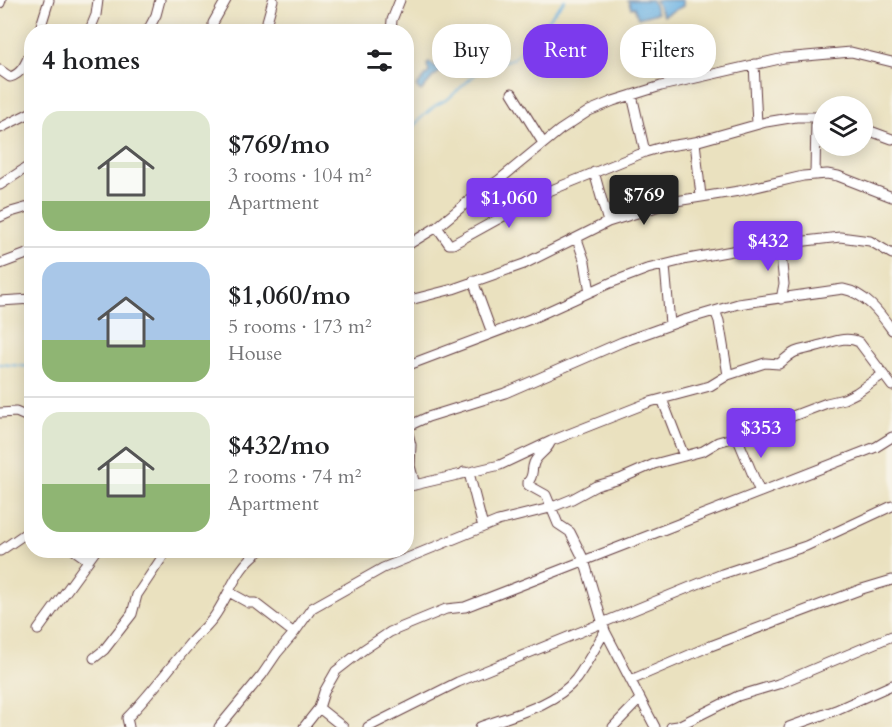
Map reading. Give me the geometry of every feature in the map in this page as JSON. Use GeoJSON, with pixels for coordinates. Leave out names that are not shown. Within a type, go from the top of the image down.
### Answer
{"type":"FeatureCollection","features":[{"type":"Feature","properties":{"kind":"street"},"geometry":{"type":"LineString","coordinates":[[42,24],[49,0]]}},
{"type":"Feature","properties":{"kind":"street"},"geometry":{"type":"LineString","coordinates":[[92,24],[96,15],[98,0]]}},
{"type":"Feature","properties":{"kind":"street"},"geometry":{"type":"LineString","coordinates":[[151,24],[160,0]]}},
{"type":"Feature","properties":{"kind":"street"},"geometry":{"type":"LineString","coordinates":[[213,24],[226,0]]}},
{"type":"Feature","properties":{"kind":"street"},"geometry":{"type":"LineString","coordinates":[[266,24],[273,0]]}},
{"type":"Feature","properties":{"kind":"street"},"geometry":{"type":"LineString","coordinates":[[392,24],[400,0]]}},
{"type":"Feature","properties":{"kind":"street"},"geometry":{"type":"LineString","coordinates":[[414,241],[437,227],[499,180],[560,130],[590,111],[632,94],[784,58],[850,52],[892,62]]}},
{"type":"Feature","properties":{"kind":"street"},"geometry":{"type":"LineString","coordinates":[[754,64],[757,124]]}},
{"type":"Feature","properties":{"kind":"street"},"geometry":{"type":"LineString","coordinates":[[0,70],[10,77],[17,74],[24,66]]}},
{"type":"Feature","properties":{"kind":"street"},"geometry":{"type":"LineString","coordinates":[[512,93],[543,143]]}},
{"type":"Feature","properties":{"kind":"street"},"geometry":{"type":"LineString","coordinates":[[632,94],[645,152]]}},
{"type":"Feature","properties":{"kind":"street"},"geometry":{"type":"LineString","coordinates":[[0,128],[24,116]]}},
{"type":"Feature","properties":{"kind":"street"},"geometry":{"type":"LineString","coordinates":[[437,227],[449,244],[453,244],[549,191],[645,152],[695,142],[757,124],[796,117],[813,117]]}},
{"type":"Feature","properties":{"kind":"street"},"geometry":{"type":"LineString","coordinates":[[873,133],[892,140]]}},
{"type":"Feature","properties":{"kind":"street"},"geometry":{"type":"LineString","coordinates":[[695,142],[701,196]]}},
{"type":"Feature","properties":{"kind":"street"},"geometry":{"type":"LineString","coordinates":[[815,175],[817,156]]}},
{"type":"Feature","properties":{"kind":"street"},"geometry":{"type":"LineString","coordinates":[[0,184],[24,170]]}},
{"type":"Feature","properties":{"kind":"street"},"geometry":{"type":"LineString","coordinates":[[594,172],[608,222]]}},
{"type":"Feature","properties":{"kind":"street"},"geometry":{"type":"LineString","coordinates":[[414,299],[453,289],[524,264],[608,222],[676,201],[815,175],[838,176],[892,197]]}},
{"type":"Feature","properties":{"kind":"street"},"geometry":{"type":"LineString","coordinates":[[0,217],[24,209]]}},
{"type":"Feature","properties":{"kind":"street"},"geometry":{"type":"LineString","coordinates":[[414,363],[533,318],[647,269],[688,259],[817,238],[850,237],[870,241],[892,254]]}},
{"type":"Feature","properties":{"kind":"street"},"geometry":{"type":"LineString","coordinates":[[576,239],[585,262],[590,292]]}},
{"type":"Feature","properties":{"kind":"street"},"geometry":{"type":"LineString","coordinates":[[780,245],[784,284],[782,299]]}},
{"type":"Feature","properties":{"kind":"street"},"geometry":{"type":"LineString","coordinates":[[0,264],[24,255]]}},
{"type":"Feature","properties":{"kind":"street"},"geometry":{"type":"LineString","coordinates":[[665,266],[670,324]]}},
{"type":"Feature","properties":{"kind":"street"},"geometry":{"type":"LineString","coordinates":[[473,281],[492,333]]}},
{"type":"Feature","properties":{"kind":"street"},"geometry":{"type":"LineString","coordinates":[[414,423],[505,393],[602,350],[670,324],[738,304],[838,289],[850,290],[864,298],[892,330]]}},
{"type":"Feature","properties":{"kind":"street"},"geometry":{"type":"LineString","coordinates":[[0,301],[24,300]]}},
{"type":"Feature","properties":{"kind":"street"},"geometry":{"type":"LineString","coordinates":[[715,311],[719,321],[728,375]]}},
{"type":"Feature","properties":{"kind":"street"},"geometry":{"type":"LineString","coordinates":[[414,485],[500,465],[550,441],[650,402],[710,386],[728,375],[765,363],[779,364],[805,347],[816,347],[841,339],[853,339],[859,342],[892,386]]}},
{"type":"Feature","properties":{"kind":"street"},"geometry":{"type":"LineString","coordinates":[[414,555],[502,519],[550,508],[596,486],[654,464],[703,451],[715,443],[844,399],[882,375]]}},
{"type":"Feature","properties":{"kind":"street"},"geometry":{"type":"LineString","coordinates":[[662,399],[684,456]]}},
{"type":"Feature","properties":{"kind":"street"},"geometry":{"type":"LineString","coordinates":[[0,413],[16,412],[24,416]]}},
{"type":"Feature","properties":{"kind":"street"},"geometry":{"type":"LineString","coordinates":[[737,437],[760,492]]}},
{"type":"Feature","properties":{"kind":"street"},"geometry":{"type":"LineString","coordinates":[[304,727],[319,708],[324,692],[336,671],[387,633],[446,609],[465,608],[664,528],[876,447],[892,438]]}},
{"type":"Feature","properties":{"kind":"street"},"geometry":{"type":"LineString","coordinates":[[550,441],[550,447],[535,460],[533,477],[528,482],[530,487],[546,495],[558,524],[570,532],[584,560],[604,627],[655,727]]}},
{"type":"Feature","properties":{"kind":"street"},"geometry":{"type":"LineString","coordinates":[[462,473],[469,473],[483,526]]}},
{"type":"Feature","properties":{"kind":"street"},"geometry":{"type":"LineString","coordinates":[[368,727],[458,682],[604,627],[722,574],[806,546],[892,506]]}},
{"type":"Feature","properties":{"kind":"street"},"geometry":{"type":"LineString","coordinates":[[0,551],[24,534]]}},
{"type":"Feature","properties":{"kind":"street"},"geometry":{"type":"LineString","coordinates":[[38,630],[88,560],[85,558]]}},
{"type":"Feature","properties":{"kind":"street"},"geometry":{"type":"LineString","coordinates":[[94,658],[104,650],[132,614],[137,595],[162,558]]}},
{"type":"Feature","properties":{"kind":"street"},"geometry":{"type":"LineString","coordinates":[[129,727],[127,718],[154,690],[191,641],[216,615],[241,568],[250,558]]}},
{"type":"Feature","properties":{"kind":"street"},"geometry":{"type":"LineString","coordinates":[[219,727],[262,675],[312,608],[383,568],[407,558]]}},
{"type":"Feature","properties":{"kind":"street"},"geometry":{"type":"LineString","coordinates":[[631,680],[708,647],[862,589],[892,580]]}},
{"type":"Feature","properties":{"kind":"street"},"geometry":{"type":"LineString","coordinates":[[229,592],[249,603],[255,603],[294,633]]}},
{"type":"Feature","properties":{"kind":"street"},"geometry":{"type":"LineString","coordinates":[[480,727],[559,695],[575,679],[604,627]]}},
{"type":"Feature","properties":{"kind":"street"},"geometry":{"type":"LineString","coordinates":[[671,727],[678,726],[738,696],[786,681],[892,636]]}},
{"type":"Feature","properties":{"kind":"street"},"geometry":{"type":"LineString","coordinates":[[789,727],[836,710],[892,685]]}},
{"type":"Feature","properties":{"kind":"street"},"geometry":{"type":"LineString","coordinates":[[613,727],[640,699]]}},
{"type":"Feature","properties":{"kind":"street"},"geometry":{"type":"LineString","coordinates":[[319,708],[343,727]]}},
{"type":"Feature","properties":{"kind":"water"},"geometry":{"type":"Polygon","coordinates":[[[628,0],[652,0],[657,13],[638,18],[634,7],[631,8],[628,0]]]}},
{"type":"Feature","properties":{"kind":"water"},"geometry":{"type":"Polygon","coordinates":[[[655,0],[683,0],[683,6],[663,16],[655,0]]]}},
{"type":"Feature","properties":{"kind":"water"},"geometry":{"type":"Polygon","coordinates":[[[429,62],[432,64],[432,78],[421,91],[416,87],[429,72],[427,65],[429,62]]]}},
{"type":"Feature","properties":{"kind":"waterway"},"geometry":{"type":"LineString","coordinates":[[414,125],[479,71],[514,58],[565,0]]}},
{"type":"Feature","properties":{"kind":"waterway"},"geometry":{"type":"LineString","coordinates":[[0,364],[24,366]]}}]}
